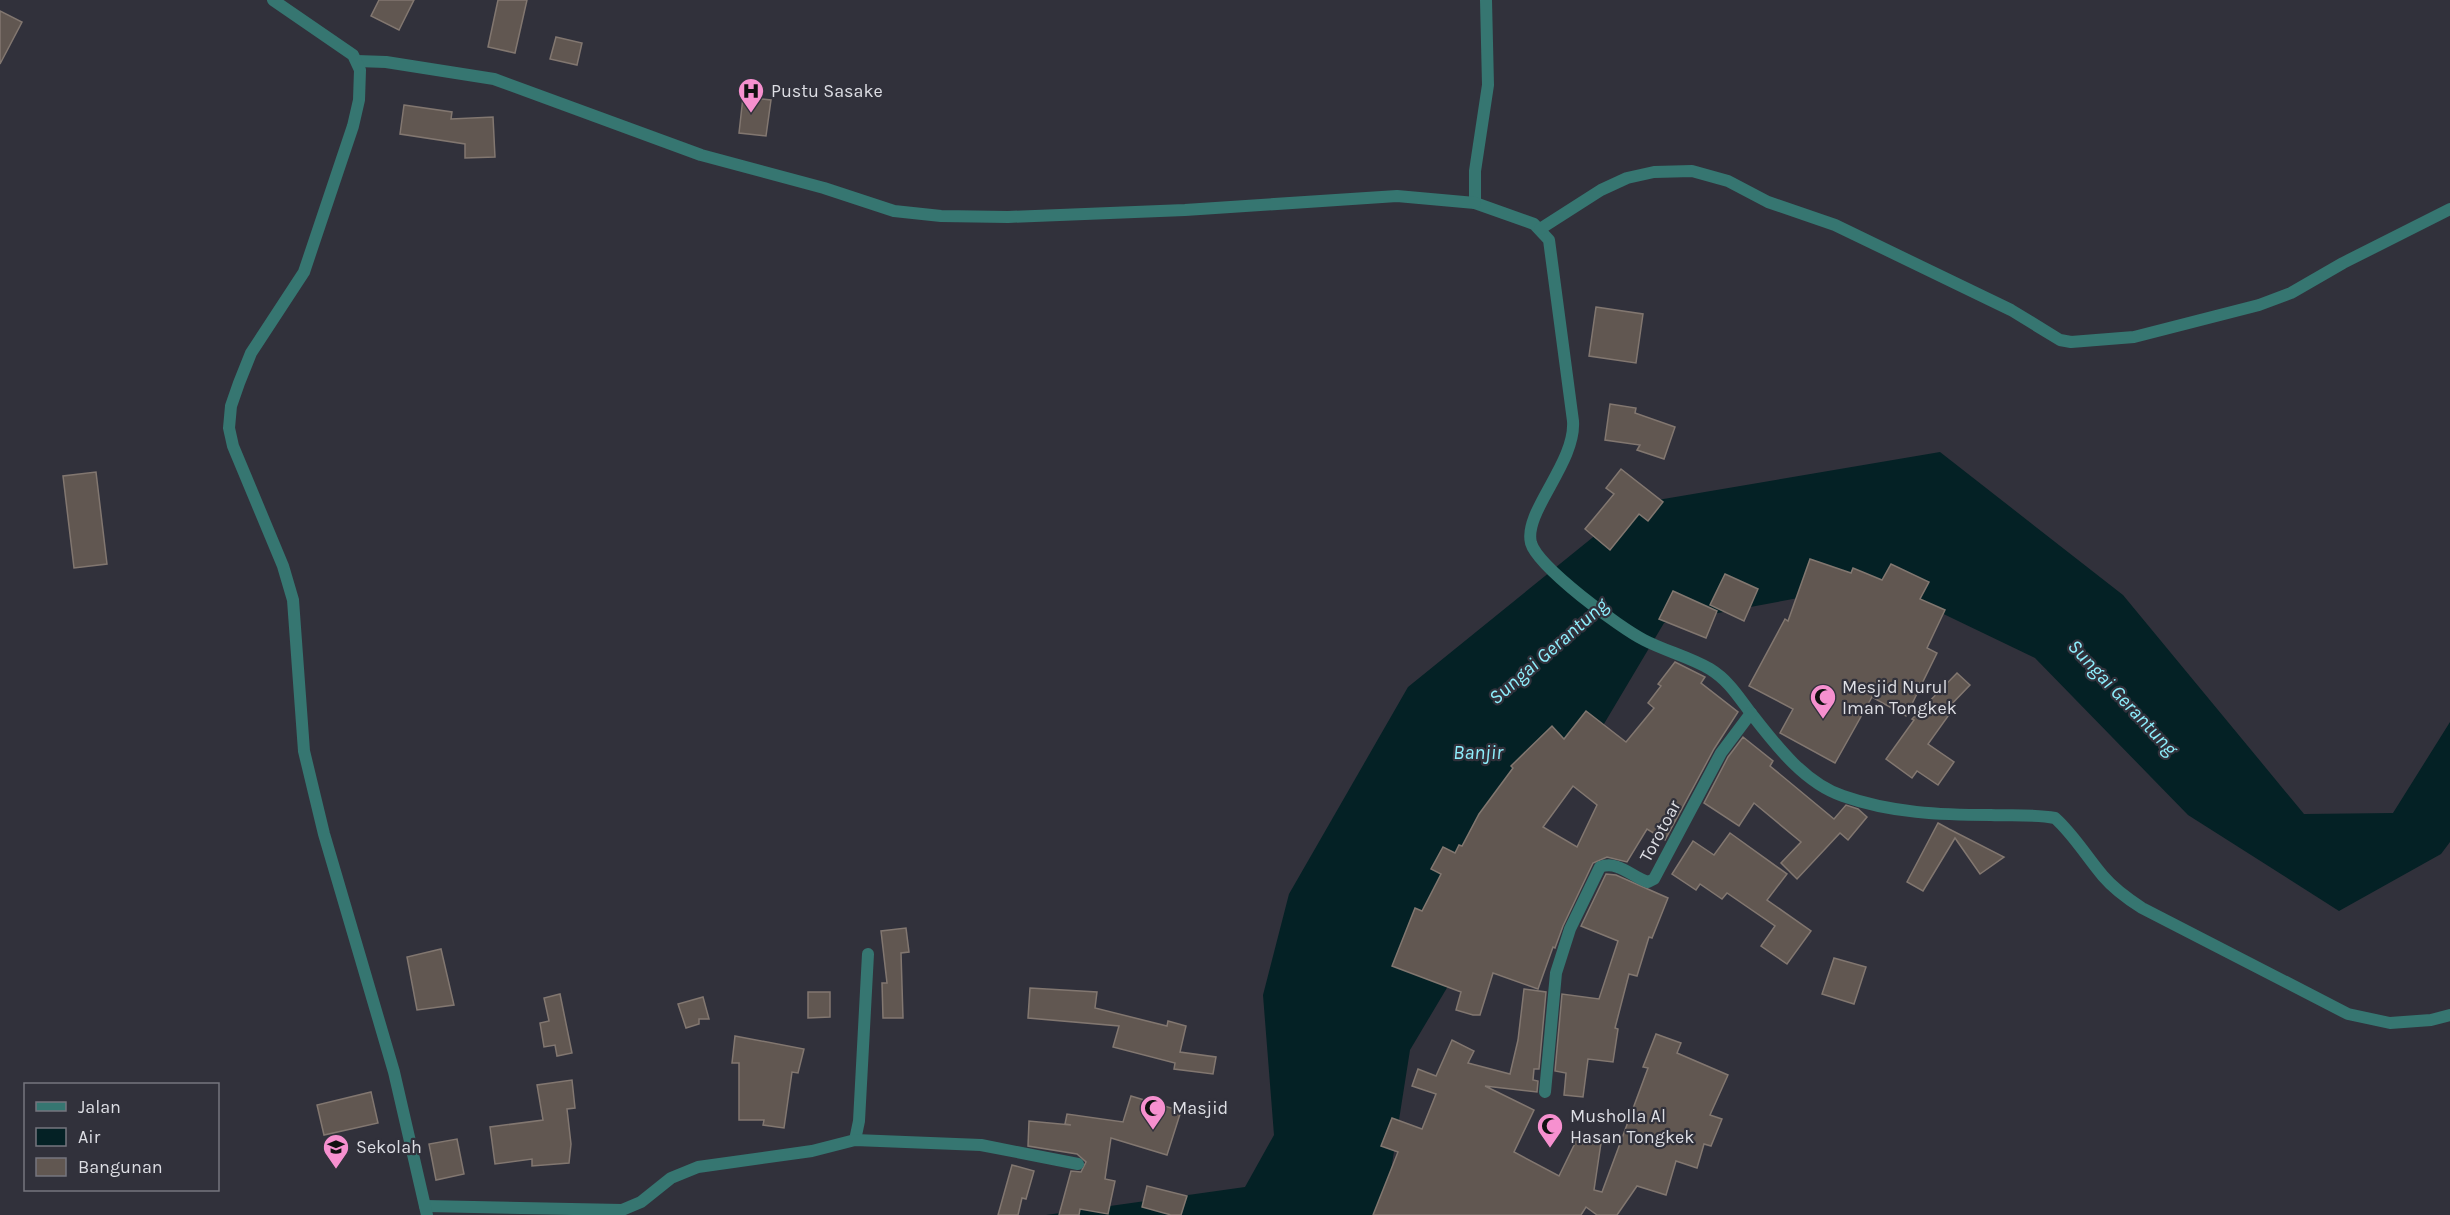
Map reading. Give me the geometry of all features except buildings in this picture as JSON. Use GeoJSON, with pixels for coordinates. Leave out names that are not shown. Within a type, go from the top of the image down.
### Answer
{"type":"FeatureCollection","features":[{"type":"Feature","properties":{"kind":"street"},"geometry":{"type":"LineString","coordinates":[[273,0],[345,48],[357,61],[360,70],[359,100],[353,126],[304,272],[251,353],[231,406],[229,428],[233,446],[283,566],[293,600],[304,751],[324,834],[394,1072],[426,1210],[622,1210],[641,1202],[671,1178],[698,1167],[812,1150],[855,1140],[981,1144],[1078,1164]]}},
{"type":"Feature","properties":{"kind":"street"},"geometry":{"type":"LineString","coordinates":[[1475,203],[1475,171],[1488,86],[1485,0]]}},
{"type":"Feature","properties":{"kind":"street"},"geometry":{"type":"LineString","coordinates":[[357,61],[386,62],[494,79],[691,152],[824,188],[894,211],[941,216],[1008,217],[1185,210],[1397,196],[1475,203],[1524,220],[1540,230],[1550,243],[1574,430],[1567,457],[1530,532],[1531,540],[1542,561],[1578,592],[1642,639],[1708,668],[1727,681],[1795,764],[1818,784],[1841,796],[1862,803],[1926,814],[2055,818],[2072,834],[2113,886],[2142,908],[2348,1014],[2390,1023],[2431,1020],[2450,1015]]}},
{"type":"Feature","properties":{"kind":"street"},"geometry":{"type":"LineString","coordinates":[[1540,230],[1601,190],[1627,178],[1654,172],[1692,171],[1728,182],[1768,202],[1835,225],[2011,310],[2060,340],[2071,342],[2134,337],[2259,305],[2291,293],[2343,263],[2450,209]]}},
{"type":"Feature","properties":{"kind":"street","name":"Torotoar"},"geometry":{"type":"LineString","coordinates":[[1545,1092],[1556,973],[1570,929],[1600,867],[1607,864],[1617,866],[1648,882],[1654,879],[1721,753],[1751,713]]}},
{"type":"Feature","properties":{"kind":"street"},"geometry":{"type":"LineString","coordinates":[[855,1140],[860,1121],[868,954]]}},
{"type":"Feature","properties":{"kind":"water","name":"Banjir"},"geometry":{"type":"Polygon","coordinates":[[[1940,452],[2123,595],[2304,814],[2393,813],[2450,722],[2450,842],[2441,854],[2339,911],[2188,815],[2035,658],[1879,583],[1664,623],[1410,1050],[1384,1215],[1046,1215],[1245,1187],[1274,1135],[1263,995],[1289,894],[1408,687],[1634,504],[1940,452]]]}},
{"type":"Feature","properties":{"kind":"place","name":"Pustu Sasake"},"geometry":{"type":"Point","coordinates":[751,114]}},
{"type":"Feature","properties":{"kind":"place","name":"Mesjid Nurul Iman Tongkek"},"geometry":{"type":"Point","coordinates":[1823,720]}},
{"type":"Feature","properties":{"kind":"place","name":"Masjid"},"geometry":{"type":"Point","coordinates":[1153,1131]}},
{"type":"Feature","properties":{"kind":"place","name":"Musholla Al Hasan Tongkek"},"geometry":{"type":"Point","coordinates":[1550,1149]}},
{"type":"Feature","properties":{"kind":"place","name":"Sekolah"},"geometry":{"type":"Point","coordinates":[336,1170]}},
{"type":"Feature","properties":{"kind":"water label","name":"Sungai Gerantung"},"geometry":{"type":"Point","coordinates":[1548,651]}},
{"type":"Feature","properties":{"kind":"water label","name":"Sungai Gerantung"},"geometry":{"type":"Point","coordinates":[2123,697]}}]}
